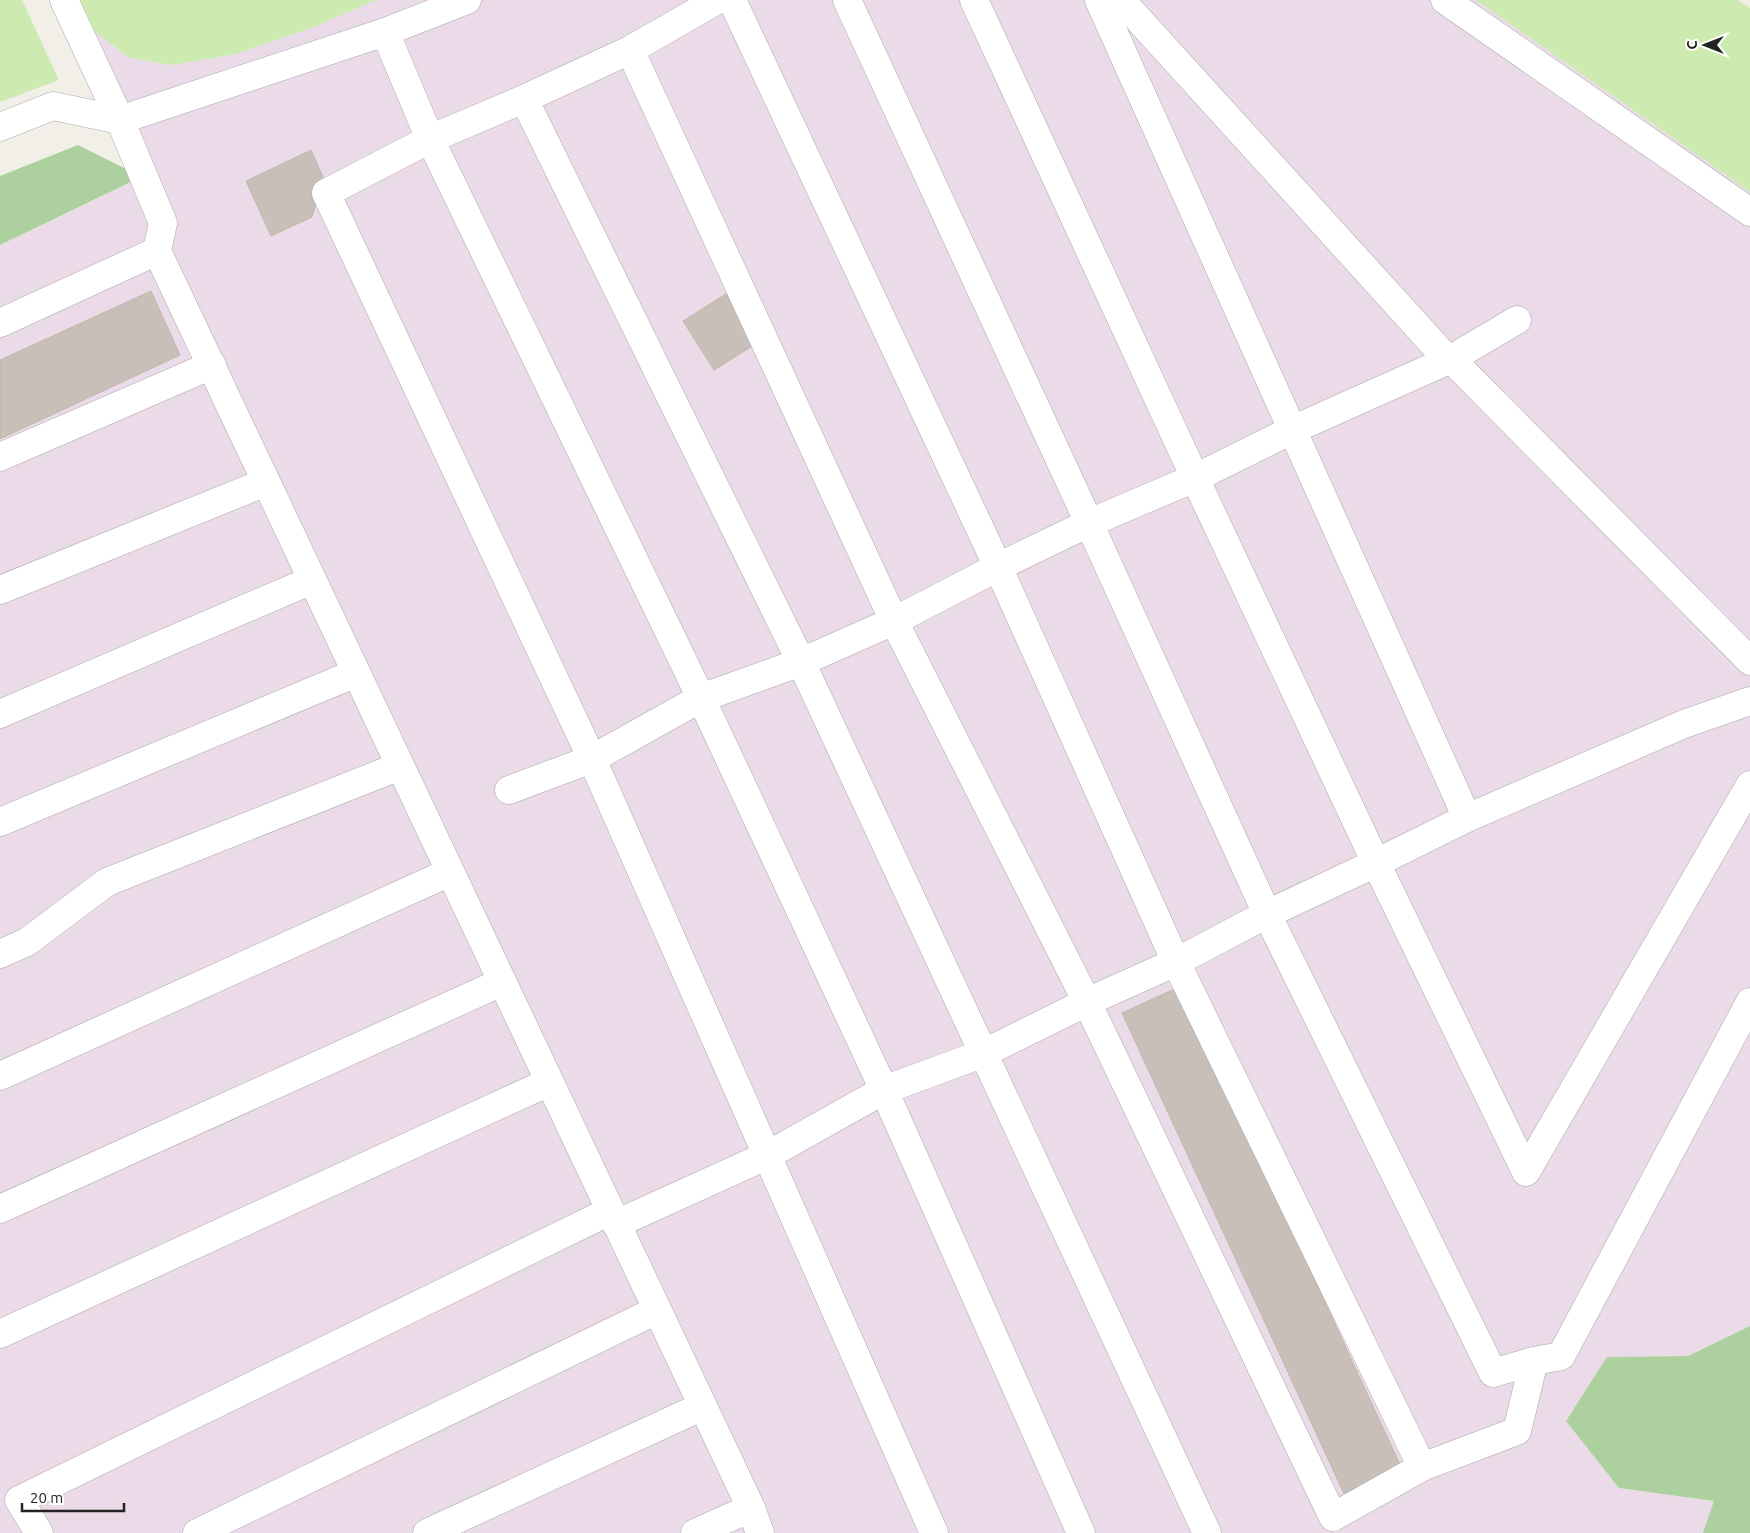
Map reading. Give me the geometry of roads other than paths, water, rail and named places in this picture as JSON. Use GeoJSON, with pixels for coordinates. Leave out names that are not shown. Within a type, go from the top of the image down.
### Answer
{"type":"FeatureCollection","features":[{"type":"Feature","properties":{"kind":"lane"},"geometry":{"type":"LineString","coordinates":[[64,0],[120,120],[162,223],[157,251],[703,1406],[755,1520],[695,1533]]}},
{"type":"Feature","properties":{"kind":"lane"},"geometry":{"type":"LineString","coordinates":[[0,127],[52,106],[120,120],[385,32],[467,0]]}},
{"type":"Feature","properties":{"kind":"lane"},"geometry":{"type":"LineString","coordinates":[[717,0],[630,50],[524,99],[430,139],[326,193],[592,759],[934,1533]]}},
{"type":"Feature","properties":{"kind":"lane"},"geometry":{"type":"LineString","coordinates":[[732,0],[998,566],[1176,962],[1422,1467]]}},
{"type":"Feature","properties":{"kind":"lane"},"geometry":{"type":"LineString","coordinates":[[847,0],[1089,523],[1266,914],[1493,1373],[1534,1361],[1561,1356],[1750,1002]]}},
{"type":"Feature","properties":{"kind":"lane"},"geometry":{"type":"LineString","coordinates":[[974,0],[1195,478],[1376,863],[1526,1172],[1750,785]]}},
{"type":"Feature","properties":{"kind":"lane"},"geometry":{"type":"LineString","coordinates":[[1099,0],[1467,818]]}},
{"type":"Feature","properties":{"kind":"lane"},"geometry":{"type":"LineString","coordinates":[[1121,0],[1450,359],[1750,660]]}},
{"type":"Feature","properties":{"kind":"lane"},"geometry":{"type":"LineString","coordinates":[[1445,0],[1750,212]]}},
{"type":"Feature","properties":{"kind":"lane"},"geometry":{"type":"LineString","coordinates":[[385,32],[430,139],[701,698],[884,1090],[1081,1533]]}},
{"type":"Feature","properties":{"kind":"lane"},"geometry":{"type":"LineString","coordinates":[[630,50],[894,621],[1087,1002],[1333,1517],[1422,1467],[1517,1431],[1534,1361]]}},
{"type":"Feature","properties":{"kind":"lane"},"geometry":{"type":"LineString","coordinates":[[524,99],[801,662],[1208,1533]]}},
{"type":"Feature","properties":{"kind":"lane"},"geometry":{"type":"LineString","coordinates":[[0,323],[157,251]]}},
{"type":"Feature","properties":{"kind":"lane"},"geometry":{"type":"LineString","coordinates":[[508,790],[592,759],[701,698],[801,662],[894,621],[998,566],[1089,523],[1195,478],[1292,430],[1450,359],[1517,320]]}},
{"type":"Feature","properties":{"kind":"lane"},"geometry":{"type":"LineString","coordinates":[[0,458],[212,365]]}},
{"type":"Feature","properties":{"kind":"lane"},"geometry":{"type":"LineString","coordinates":[[0,590],[266,482]]}},
{"type":"Feature","properties":{"kind":"lane"},"geometry":{"type":"LineString","coordinates":[[0,714],[312,580]]}},
{"type":"Feature","properties":{"kind":"lane"},"geometry":{"type":"LineString","coordinates":[[0,822],[356,673]]}},
{"type":"Feature","properties":{"kind":"lane"},"geometry":{"type":"LineString","coordinates":[[40,1533],[19,1500],[613,1218],[768,1155],[884,1090],[984,1053],[1087,1002],[1176,962],[1266,914],[1467,818],[1684,724],[1750,701]]}},
{"type":"Feature","properties":{"kind":"lane"},"geometry":{"type":"LineString","coordinates":[[0,954],[28,942],[107,882],[400,766]]}},
{"type":"Feature","properties":{"kind":"lane"},"geometry":{"type":"LineString","coordinates":[[0,1076],[450,872]]}},
{"type":"Feature","properties":{"kind":"lane"},"geometry":{"type":"LineString","coordinates":[[0,1209],[502,982]]}},
{"type":"Feature","properties":{"kind":"lane"},"geometry":{"type":"LineString","coordinates":[[0,1334],[549,1082]]}},
{"type":"Feature","properties":{"kind":"lane"},"geometry":{"type":"LineString","coordinates":[[197,1533],[657,1310]]}},
{"type":"Feature","properties":{"kind":"lane"},"geometry":{"type":"LineString","coordinates":[[427,1533],[703,1406]]}}]}
